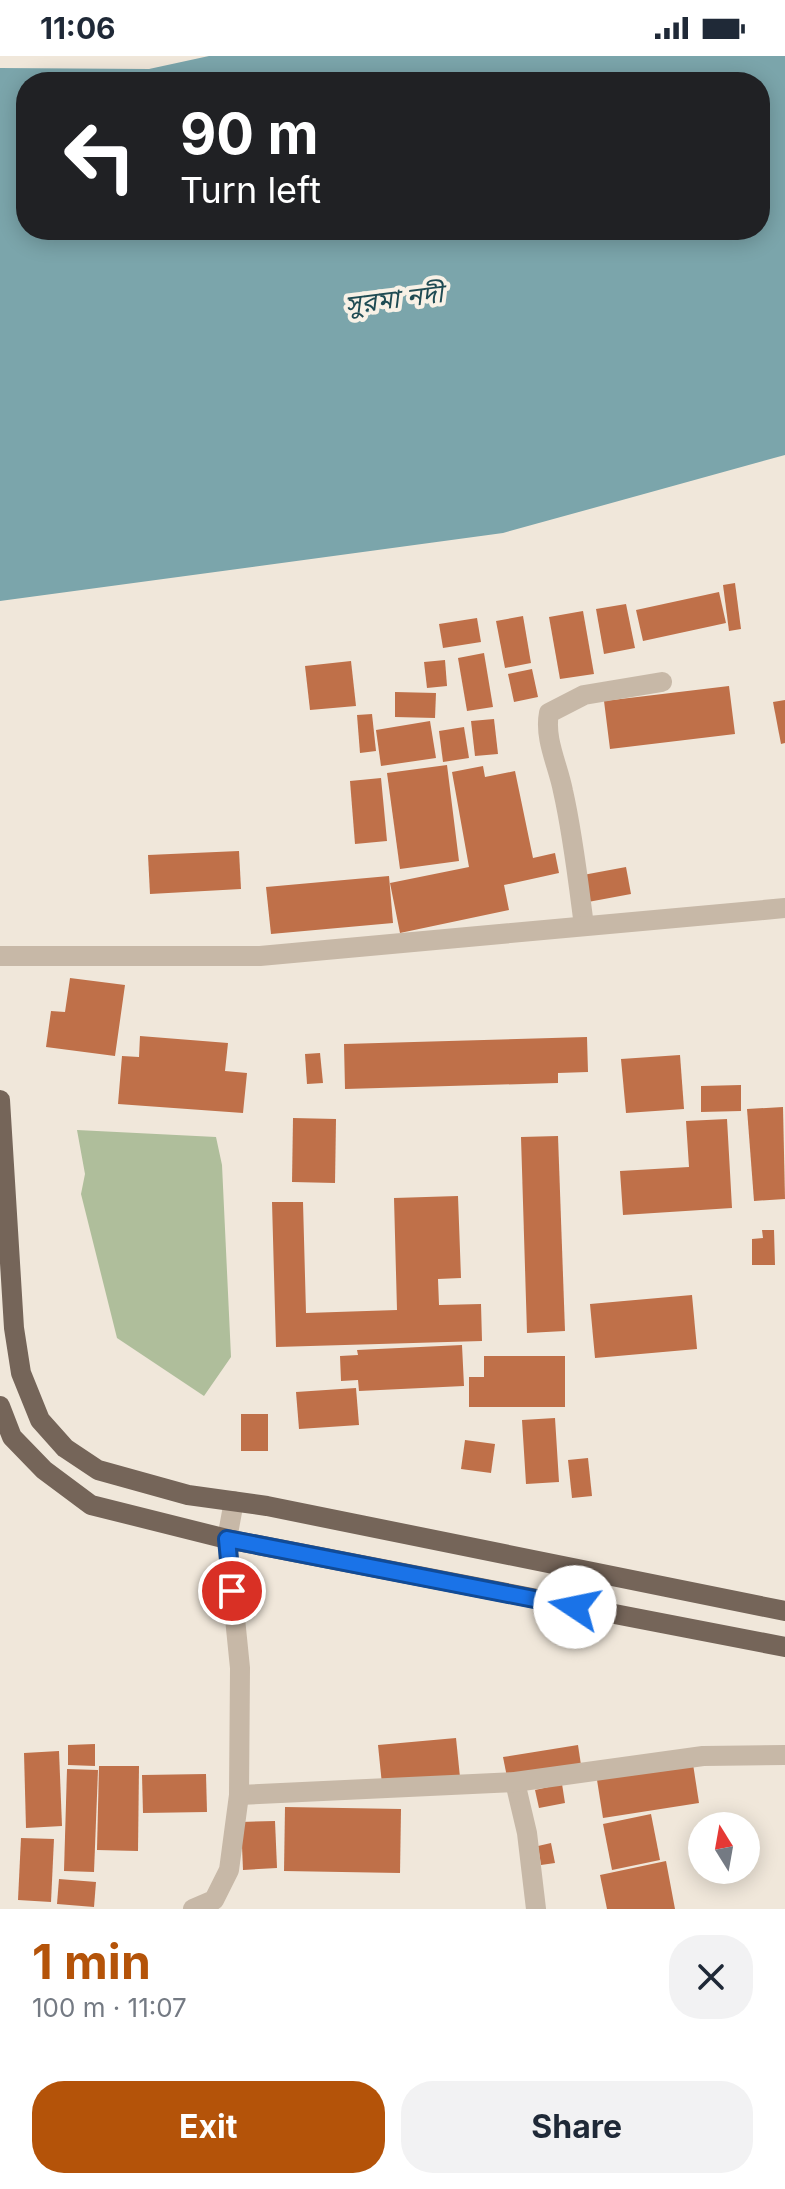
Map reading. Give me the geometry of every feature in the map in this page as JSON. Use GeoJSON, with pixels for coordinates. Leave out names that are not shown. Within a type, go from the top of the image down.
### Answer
{"type":"FeatureCollection","features":[{"type":"Feature","properties":{"kind":"main road"},"geometry":{"type":"LineString","coordinates":[[0,1100],[14,1328],[21,1373],[40,1420],[65,1448],[98,1470],[188,1495],[234,1501],[785,1611]]}},
{"type":"Feature","properties":{"kind":"main road"},"geometry":{"type":"LineString","coordinates":[[0,1406],[12,1437],[44,1470],[91,1505],[227,1539],[785,1647]]}},
{"type":"Feature","properties":{"kind":"street"},"geometry":{"type":"LineString","coordinates":[[584,926],[574,846],[546,728],[549,713],[584,695],[662,682]]}},
{"type":"Feature","properties":{"kind":"street"},"geometry":{"type":"LineString","coordinates":[[0,956],[260,956],[785,908]]}},
{"type":"Feature","properties":{"kind":"street"},"geometry":{"type":"LineString","coordinates":[[193,1909],[214,1900],[229,1870],[239,1795],[240,1668],[227,1539],[234,1501]]}},
{"type":"Feature","properties":{"kind":"street"},"geometry":{"type":"LineString","coordinates":[[239,1795],[515,1782],[703,1756],[785,1755]]}},
{"type":"Feature","properties":{"kind":"street"},"geometry":{"type":"LineString","coordinates":[[515,1782],[527,1833],[536,1909]]}},
{"type":"Feature","properties":{"kind":"green space"},"geometry":{"type":"Polygon","coordinates":[[[77,1130],[216,1137],[222,1165],[231,1357],[204,1396],[117,1338],[81,1194],[85,1174],[77,1130]]]}},
{"type":"Feature","properties":{"kind":"water","name":"সুরমা নদী"},"geometry":{"type":"Polygon","coordinates":[[[209,56],[785,56],[785,455],[503,533],[0,601],[0,68],[149,69],[209,56]]]}},
{"type":"Feature","properties":{"kind":"building"},"geometry":{"type":"Polygon","coordinates":[[[735,583],[741,629],[729,631],[723,585],[735,583]]]}},
{"type":"Feature","properties":{"kind":"building"},"geometry":{"type":"Polygon","coordinates":[[[719,592],[726,623],[643,641],[636,610],[719,592]]]}},
{"type":"Feature","properties":{"kind":"building"},"geometry":{"type":"Polygon","coordinates":[[[626,604],[635,648],[604,654],[596,609],[626,604]]]}},
{"type":"Feature","properties":{"kind":"building"},"geometry":{"type":"Polygon","coordinates":[[[583,611],[594,674],[560,679],[549,617],[583,611]]]}},
{"type":"Feature","properties":{"kind":"building"},"geometry":{"type":"Polygon","coordinates":[[[523,616],[531,663],[505,668],[496,621],[523,616]]]}},
{"type":"Feature","properties":{"kind":"building"},"geometry":{"type":"Polygon","coordinates":[[[477,618],[481,642],[443,648],[439,624],[477,618]]]}},
{"type":"Feature","properties":{"kind":"building"},"geometry":{"type":"Polygon","coordinates":[[[484,653],[493,707],[467,711],[458,658],[484,653]]]}},
{"type":"Feature","properties":{"kind":"building"},"geometry":{"type":"Polygon","coordinates":[[[445,660],[447,686],[427,688],[424,662],[445,660]]]}},
{"type":"Feature","properties":{"kind":"building"},"geometry":{"type":"Polygon","coordinates":[[[351,661],[356,706],[310,710],[305,666],[351,661]]]}},
{"type":"Feature","properties":{"kind":"building"},"geometry":{"type":"Polygon","coordinates":[[[532,669],[538,697],[514,702],[508,674],[532,669]]]}},
{"type":"Feature","properties":{"kind":"building"},"geometry":{"type":"Polygon","coordinates":[[[729,686],[735,734],[610,749],[604,701],[729,686]]]}},
{"type":"Feature","properties":{"kind":"building"},"geometry":{"type":"Polygon","coordinates":[[[395,692],[436,693],[435,718],[395,717],[395,692]]]}},
{"type":"Feature","properties":{"kind":"building"},"geometry":{"type":"Polygon","coordinates":[[[785,700],[785,743],[781,744],[773,702],[785,700]]]}},
{"type":"Feature","properties":{"kind":"building"},"geometry":{"type":"Polygon","coordinates":[[[372,714],[376,751],[360,753],[357,715],[372,714]]]}},
{"type":"Feature","properties":{"kind":"building"},"geometry":{"type":"Polygon","coordinates":[[[494,719],[498,754],[475,756],[471,721],[494,719]]]}},
{"type":"Feature","properties":{"kind":"building"},"geometry":{"type":"Polygon","coordinates":[[[430,721],[436,758],[381,766],[376,730],[430,721]]]}},
{"type":"Feature","properties":{"kind":"building"},"geometry":{"type":"Polygon","coordinates":[[[464,727],[469,758],[443,762],[439,731],[464,727]]]}},
{"type":"Feature","properties":{"kind":"building"},"geometry":{"type":"Polygon","coordinates":[[[447,765],[459,861],[400,869],[387,773],[447,765]]]}},
{"type":"Feature","properties":{"kind":"building"},"geometry":{"type":"Polygon","coordinates":[[[483,766],[485,777],[515,771],[533,858],[555,853],[559,873],[504,885],[509,910],[400,933],[390,883],[469,867],[452,772],[483,766]]]}},
{"type":"Feature","properties":{"kind":"building"},"geometry":{"type":"Polygon","coordinates":[[[381,778],[387,841],[355,844],[350,781],[381,778]]]}},
{"type":"Feature","properties":{"kind":"building"},"geometry":{"type":"Polygon","coordinates":[[[239,851],[241,889],[150,894],[148,855],[239,851]]]}},
{"type":"Feature","properties":{"kind":"building"},"geometry":{"type":"Polygon","coordinates":[[[626,867],[631,894],[588,902],[583,875],[626,867]]]}},
{"type":"Feature","properties":{"kind":"building"},"geometry":{"type":"Polygon","coordinates":[[[389,876],[393,923],[271,934],[266,887],[389,876]]]}},
{"type":"Feature","properties":{"kind":"building"},"geometry":{"type":"Polygon","coordinates":[[[70,978],[125,985],[115,1056],[46,1047],[51,1011],[65,1012],[70,978]]]}},
{"type":"Feature","properties":{"kind":"building"},"geometry":{"type":"Polygon","coordinates":[[[140,1036],[228,1043],[225,1071],[247,1073],[243,1113],[118,1104],[122,1056],[139,1057],[140,1036]]]}},
{"type":"Feature","properties":{"kind":"building"},"geometry":{"type":"Polygon","coordinates":[[[587,1037],[588,1072],[558,1073],[558,1083],[345,1089],[344,1044],[587,1037]]]}},
{"type":"Feature","properties":{"kind":"building"},"geometry":{"type":"Polygon","coordinates":[[[320,1053],[323,1083],[307,1084],[305,1054],[320,1053]]]}},
{"type":"Feature","properties":{"kind":"building"},"geometry":{"type":"Polygon","coordinates":[[[680,1055],[684,1109],[626,1113],[621,1059],[680,1055]]]}},
{"type":"Feature","properties":{"kind":"building"},"geometry":{"type":"Polygon","coordinates":[[[741,1085],[741,1111],[701,1112],[701,1086],[741,1085]]]}},
{"type":"Feature","properties":{"kind":"building"},"geometry":{"type":"Polygon","coordinates":[[[783,1107],[785,1199],[754,1201],[747,1109],[783,1107]]]}},
{"type":"Feature","properties":{"kind":"building"},"geometry":{"type":"Polygon","coordinates":[[[293,1118],[336,1119],[335,1183],[292,1182],[293,1118]]]}},
{"type":"Feature","properties":{"kind":"building"},"geometry":{"type":"Polygon","coordinates":[[[727,1119],[732,1208],[623,1215],[620,1171],[689,1167],[686,1121],[727,1119]]]}},
{"type":"Feature","properties":{"kind":"building"},"geometry":{"type":"Polygon","coordinates":[[[558,1136],[565,1331],[527,1333],[521,1137],[558,1136]]]}},
{"type":"Feature","properties":{"kind":"building"},"geometry":{"type":"Polygon","coordinates":[[[458,1196],[461,1278],[438,1279],[439,1305],[481,1304],[482,1341],[276,1347],[272,1202],[303,1202],[306,1313],[397,1310],[394,1198],[458,1196]]]}},
{"type":"Feature","properties":{"kind":"building"},"geometry":{"type":"Polygon","coordinates":[[[762,1230],[774,1230],[775,1265],[752,1265],[752,1239],[763,1238],[762,1230]]]}},
{"type":"Feature","properties":{"kind":"building"},"geometry":{"type":"Polygon","coordinates":[[[692,1295],[697,1349],[595,1358],[590,1304],[692,1295]]]}},
{"type":"Feature","properties":{"kind":"building"},"geometry":{"type":"Polygon","coordinates":[[[462,1345],[464,1386],[359,1391],[358,1380],[341,1381],[340,1356],[358,1355],[357,1350],[462,1345]]]}},
{"type":"Feature","properties":{"kind":"building"},"geometry":{"type":"Polygon","coordinates":[[[484,1356],[565,1356],[565,1407],[469,1407],[469,1377],[484,1377],[484,1356]]]}},
{"type":"Feature","properties":{"kind":"building"},"geometry":{"type":"Polygon","coordinates":[[[356,1388],[359,1425],[299,1429],[296,1392],[356,1388]]]}},
{"type":"Feature","properties":{"kind":"building"},"geometry":{"type":"Polygon","coordinates":[[[241,1414],[268,1414],[268,1451],[241,1451],[241,1414]]]}},
{"type":"Feature","properties":{"kind":"building"},"geometry":{"type":"Polygon","coordinates":[[[555,1418],[559,1482],[526,1484],[522,1420],[555,1418]]]}},
{"type":"Feature","properties":{"kind":"building"},"geometry":{"type":"Polygon","coordinates":[[[465,1440],[495,1444],[491,1473],[461,1469],[465,1440]]]}},
{"type":"Feature","properties":{"kind":"building"},"geometry":{"type":"Polygon","coordinates":[[[588,1458],[592,1496],[572,1498],[568,1460],[588,1458]]]}},
{"type":"Feature","properties":{"kind":"building"},"geometry":{"type":"Polygon","coordinates":[[[456,1738],[461,1787],[383,1794],[378,1745],[456,1738]]]}},
{"type":"Feature","properties":{"kind":"building"},"geometry":{"type":"Polygon","coordinates":[[[95,1744],[95,1766],[68,1765],[68,1745],[95,1744]]]}},
{"type":"Feature","properties":{"kind":"building"},"geometry":{"type":"Polygon","coordinates":[[[578,1745],[581,1765],[507,1777],[503,1757],[578,1745]]]}},
{"type":"Feature","properties":{"kind":"building"},"geometry":{"type":"Polygon","coordinates":[[[59,1751],[62,1826],[26,1828],[24,1753],[59,1751]]]}},
{"type":"Feature","properties":{"kind":"building"},"geometry":{"type":"Polygon","coordinates":[[[693,1764],[699,1803],[603,1818],[597,1780],[693,1764]]]}},
{"type":"Feature","properties":{"kind":"building"},"geometry":{"type":"Polygon","coordinates":[[[99,1766],[139,1766],[138,1851],[97,1850],[99,1766]]]}},
{"type":"Feature","properties":{"kind":"building"},"geometry":{"type":"Polygon","coordinates":[[[67,1769],[98,1770],[94,1872],[64,1871],[67,1769]]]}},
{"type":"Feature","properties":{"kind":"building"},"geometry":{"type":"Polygon","coordinates":[[[206,1774],[207,1812],[143,1813],[142,1775],[206,1774]]]}},
{"type":"Feature","properties":{"kind":"building"},"geometry":{"type":"Polygon","coordinates":[[[562,1784],[565,1803],[539,1808],[535,1790],[562,1784]]]}},
{"type":"Feature","properties":{"kind":"building"},"geometry":{"type":"Polygon","coordinates":[[[285,1807],[401,1809],[400,1873],[284,1871],[285,1807]]]}},
{"type":"Feature","properties":{"kind":"building"},"geometry":{"type":"Polygon","coordinates":[[[651,1814],[660,1860],[612,1870],[603,1824],[651,1814]]]}},
{"type":"Feature","properties":{"kind":"building"},"geometry":{"type":"Polygon","coordinates":[[[275,1821],[277,1868],[243,1870],[241,1822],[275,1821]]]}},
{"type":"Feature","properties":{"kind":"building"},"geometry":{"type":"Polygon","coordinates":[[[21,1838],[54,1839],[51,1902],[18,1900],[21,1838]]]}},
{"type":"Feature","properties":{"kind":"building"},"geometry":{"type":"Polygon","coordinates":[[[551,1843],[555,1863],[541,1865],[538,1846],[551,1843]]]}},
{"type":"Feature","properties":{"kind":"building"},"geometry":{"type":"Polygon","coordinates":[[[666,1861],[675,1909],[607,1909],[600,1875],[666,1861]]]}},
{"type":"Feature","properties":{"kind":"building"},"geometry":{"type":"Polygon","coordinates":[[[59,1879],[96,1882],[94,1907],[57,1904],[59,1879]]]}},
{"type":"Feature","properties":{"kind":"route"},"geometry":{"type":"LineString","coordinates":[[232,1591],[227,1539],[575,1607]]}}]}
